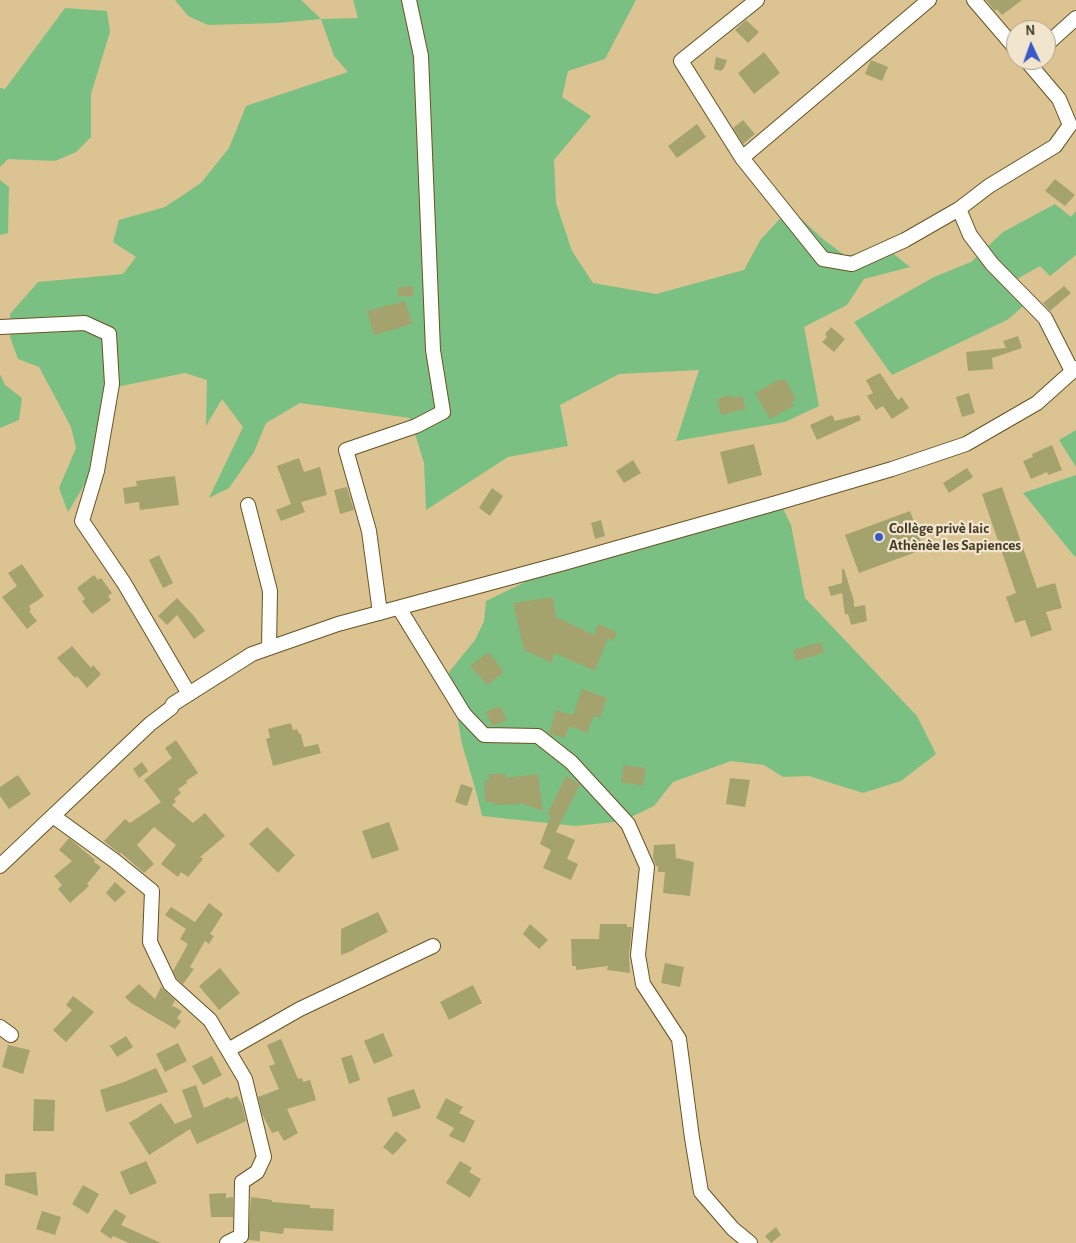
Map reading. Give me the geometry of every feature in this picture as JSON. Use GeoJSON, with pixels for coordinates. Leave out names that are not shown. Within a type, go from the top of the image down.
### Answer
{"type":"FeatureCollection","features":[{"type":"Feature","properties":{"kind":"street"},"geometry":{"type":"LineString","coordinates":[[380,613],[369,532],[346,450],[416,426],[443,412],[433,350],[421,56],[409,0]]}},
{"type":"Feature","properties":{"kind":"street"},"geometry":{"type":"LineString","coordinates":[[757,0],[681,61],[742,158],[824,259],[852,264],[905,240],[959,209],[989,186],[1055,146],[1070,125],[1059,99],[1035,70]]}},
{"type":"Feature","properties":{"kind":"street"},"geometry":{"type":"LineString","coordinates":[[742,158],[930,0]]}},
{"type":"Feature","properties":{"kind":"street"},"geometry":{"type":"LineString","coordinates":[[974,0],[1006,37]]}},
{"type":"Feature","properties":{"kind":"street"},"geometry":{"type":"LineString","coordinates":[[1056,36],[1076,18]]}},
{"type":"Feature","properties":{"kind":"street"},"geometry":{"type":"LineString","coordinates":[[0,866],[150,724],[174,704],[252,654],[338,624],[564,563],[892,469],[966,444],[1037,403],[1074,370],[1045,318],[992,264],[970,235],[959,209]]}},
{"type":"Feature","properties":{"kind":"street"},"geometry":{"type":"LineString","coordinates":[[0,327],[85,324],[109,334],[112,384],[97,471],[82,521],[124,583],[189,694]]}},
{"type":"Feature","properties":{"kind":"street"},"geometry":{"type":"LineString","coordinates":[[248,505],[270,591],[269,648]]}},
{"type":"Feature","properties":{"kind":"street"},"geometry":{"type":"LineString","coordinates":[[399,608],[464,714],[484,735],[538,736],[571,762],[628,824],[648,867],[638,955],[644,984],[679,1039],[701,1192],[732,1229],[750,1243]]}},
{"type":"Feature","properties":{"kind":"street"},"geometry":{"type":"LineString","coordinates":[[52,816],[152,891],[150,942],[166,976],[170,984],[210,1020],[245,1079],[264,1157],[257,1172],[242,1182],[240,1236],[227,1243]]}},
{"type":"Feature","properties":{"kind":"street"},"geometry":{"type":"LineString","coordinates":[[228,1050],[300,1010],[433,946]]}},
{"type":"Feature","properties":{"kind":"green space"},"geometry":{"type":"Polygon","coordinates":[[[175,0],[301,0],[321,19],[278,23],[208,25],[188,16],[175,0]]]}},
{"type":"Feature","properties":{"kind":"green space"},"geometry":{"type":"Polygon","coordinates":[[[353,0],[636,0],[605,59],[568,71],[562,97],[591,116],[554,160],[556,203],[572,251],[593,283],[656,294],[744,270],[761,239],[790,208],[824,240],[846,256],[885,247],[910,267],[864,279],[847,305],[804,327],[819,406],[785,422],[676,441],[699,370],[619,374],[560,405],[568,446],[508,457],[426,510],[424,463],[410,418],[300,403],[266,423],[254,452],[229,488],[209,498],[243,427],[222,399],[206,426],[207,380],[185,373],[116,387],[116,408],[99,423],[91,474],[68,512],[59,488],[76,448],[71,427],[39,367],[18,359],[10,337],[10,314],[38,282],[123,274],[136,257],[113,242],[119,220],[165,207],[201,183],[229,148],[246,106],[348,72],[334,56],[321,19],[358,18],[353,0]]]}},
{"type":"Feature","properties":{"kind":"green space"},"geometry":{"type":"Polygon","coordinates":[[[65,8],[107,11],[110,32],[91,94],[91,137],[76,152],[55,161],[8,159],[0,167],[0,88],[5,89],[65,8]]]}},
{"type":"Feature","properties":{"kind":"green space"},"geometry":{"type":"Polygon","coordinates":[[[0,180],[9,187],[8,233],[0,235],[0,180]]]}},
{"type":"Feature","properties":{"kind":"green space"},"geometry":{"type":"Polygon","coordinates":[[[1055,204],[1071,217],[1076,211],[1076,255],[1050,276],[1040,266],[1012,282],[1026,304],[1007,320],[892,375],[854,322],[934,277],[971,262],[1003,232],[1055,204]]]}},
{"type":"Feature","properties":{"kind":"green space"},"geometry":{"type":"Polygon","coordinates":[[[0,374],[5,385],[22,398],[19,420],[0,428],[0,374]]]}},
{"type":"Feature","properties":{"kind":"green space"},"geometry":{"type":"Polygon","coordinates":[[[1076,430],[1076,467],[1059,440],[1076,430]]]}},
{"type":"Feature","properties":{"kind":"green space"},"geometry":{"type":"Polygon","coordinates":[[[1076,475],[1076,556],[1075,557],[1023,493],[1076,475]]]}},
{"type":"Feature","properties":{"kind":"green space"},"geometry":{"type":"Polygon","coordinates":[[[780,502],[791,525],[805,598],[917,716],[936,754],[901,781],[863,793],[809,776],[783,777],[764,765],[731,761],[673,782],[654,806],[623,821],[575,826],[482,816],[462,744],[449,672],[475,640],[484,621],[486,601],[564,563],[780,502]]]}},
{"type":"Feature","properties":{"kind":"building"},"geometry":{"type":"Polygon","coordinates":[[[986,0],[1022,0],[1002,15],[997,9],[995,11],[986,0]]]}},
{"type":"Feature","properties":{"kind":"building"},"geometry":{"type":"Polygon","coordinates":[[[746,20],[759,32],[748,43],[735,30],[746,20]]]}},
{"type":"Feature","properties":{"kind":"building"},"geometry":{"type":"Polygon","coordinates":[[[764,52],[780,73],[754,94],[738,73],[764,52]]]}},
{"type":"Feature","properties":{"kind":"building"},"geometry":{"type":"Polygon","coordinates":[[[716,57],[727,60],[721,71],[714,69],[716,57]]]}},
{"type":"Feature","properties":{"kind":"building"},"geometry":{"type":"Polygon","coordinates":[[[871,60],[888,67],[882,81],[865,74],[871,60]]]}},
{"type":"Feature","properties":{"kind":"building"},"geometry":{"type":"Polygon","coordinates":[[[743,120],[755,134],[743,144],[733,128],[743,120]]]}},
{"type":"Feature","properties":{"kind":"building"},"geometry":{"type":"Polygon","coordinates":[[[697,124],[706,137],[677,158],[668,146],[697,124]]]}},
{"type":"Feature","properties":{"kind":"building"},"geometry":{"type":"Polygon","coordinates":[[[1055,179],[1075,195],[1065,206],[1045,191],[1055,179]]]}},
{"type":"Feature","properties":{"kind":"building"},"geometry":{"type":"Polygon","coordinates":[[[413,286],[413,296],[398,296],[398,287],[413,286]]]}},
{"type":"Feature","properties":{"kind":"building"},"geometry":{"type":"Polygon","coordinates":[[[1064,286],[1071,293],[1050,311],[1043,303],[1064,286]]]}},
{"type":"Feature","properties":{"kind":"building"},"geometry":{"type":"Polygon","coordinates":[[[405,301],[412,324],[374,335],[367,311],[405,301]]]}},
{"type":"Feature","properties":{"kind":"building"},"geometry":{"type":"Polygon","coordinates":[[[831,327],[845,339],[834,352],[822,342],[827,337],[825,334],[831,327]]]}},
{"type":"Feature","properties":{"kind":"building"},"geometry":{"type":"Polygon","coordinates":[[[1018,336],[1022,348],[992,358],[993,369],[968,371],[966,352],[1006,348],[1003,341],[1018,336]]]}},
{"type":"Feature","properties":{"kind":"building"},"geometry":{"type":"Polygon","coordinates":[[[880,373],[898,400],[902,397],[909,408],[892,419],[883,406],[876,410],[867,396],[873,393],[866,380],[880,373]]]}},
{"type":"Feature","properties":{"kind":"building"},"geometry":{"type":"Polygon","coordinates":[[[780,379],[781,381],[785,379],[796,399],[792,402],[794,406],[770,419],[755,393],[780,379]]]}},
{"type":"Feature","properties":{"kind":"building"},"geometry":{"type":"Polygon","coordinates":[[[969,393],[975,413],[962,417],[956,397],[969,393]]]}},
{"type":"Feature","properties":{"kind":"building"},"geometry":{"type":"Polygon","coordinates":[[[730,395],[731,398],[742,396],[746,409],[721,415],[717,399],[730,395]]]}},
{"type":"Feature","properties":{"kind":"building"},"geometry":{"type":"Polygon","coordinates":[[[832,415],[835,421],[859,415],[861,420],[817,440],[810,425],[832,415]]]}},
{"type":"Feature","properties":{"kind":"building"},"geometry":{"type":"Polygon","coordinates":[[[754,444],[762,475],[728,484],[720,452],[754,444]]]}},
{"type":"Feature","properties":{"kind":"building"},"geometry":{"type":"Polygon","coordinates":[[[1052,445],[1062,470],[1048,475],[1047,472],[1031,479],[1023,461],[1033,457],[1032,454],[1052,445]]]}},
{"type":"Feature","properties":{"kind":"building"},"geometry":{"type":"Polygon","coordinates":[[[299,458],[304,472],[320,467],[327,495],[301,502],[305,512],[281,521],[276,510],[291,504],[277,466],[299,458]]]}},
{"type":"Feature","properties":{"kind":"building"},"geometry":{"type":"Polygon","coordinates":[[[633,460],[641,473],[624,483],[616,471],[633,460]]]}},
{"type":"Feature","properties":{"kind":"building"},"geometry":{"type":"Polygon","coordinates":[[[967,468],[973,477],[949,493],[943,483],[967,468]]]}},
{"type":"Feature","properties":{"kind":"building"},"geometry":{"type":"Polygon","coordinates":[[[175,476],[179,505],[140,510],[139,502],[125,504],[123,488],[137,486],[136,481],[175,476]]]}},
{"type":"Feature","properties":{"kind":"building"},"geometry":{"type":"Polygon","coordinates":[[[347,487],[354,510],[340,514],[334,490],[347,487]]]}},
{"type":"Feature","properties":{"kind":"building"},"geometry":{"type":"Polygon","coordinates":[[[1002,487],[1037,588],[1055,583],[1062,608],[1046,612],[1052,630],[1031,637],[1025,620],[1015,623],[1006,597],[1016,593],[982,494],[1002,487]]]}},
{"type":"Feature","properties":{"kind":"building"},"geometry":{"type":"Polygon","coordinates":[[[492,488],[503,496],[490,516],[479,508],[492,488]]]}},
{"type":"Feature","properties":{"kind":"building"},"geometry":{"type":"Polygon","coordinates":[[[910,511],[924,549],[859,573],[845,535],[910,511]]]}},
{"type":"Feature","properties":{"kind":"building"},"geometry":{"type":"Polygon","coordinates":[[[601,520],[605,536],[595,539],[591,523],[601,520]]]}},
{"type":"Feature","properties":{"kind":"building"},"geometry":{"type":"Polygon","coordinates":[[[159,555],[173,583],[163,588],[149,560],[159,555]]]}},
{"type":"Feature","properties":{"kind":"building"},"geometry":{"type":"Polygon","coordinates":[[[22,564],[44,596],[29,606],[31,610],[29,611],[37,621],[27,629],[2,597],[17,586],[8,573],[22,564]]]}},
{"type":"Feature","properties":{"kind":"building"},"geometry":{"type":"Polygon","coordinates":[[[842,569],[844,569],[854,601],[854,607],[865,605],[867,621],[851,625],[848,614],[845,615],[842,593],[831,596],[828,587],[842,583],[842,569]]]}},
{"type":"Feature","properties":{"kind":"building"},"geometry":{"type":"Polygon","coordinates":[[[94,575],[98,580],[101,578],[112,593],[108,596],[111,600],[92,614],[82,601],[85,599],[77,588],[94,575]]]}},
{"type":"Feature","properties":{"kind":"building"},"geometry":{"type":"Polygon","coordinates":[[[553,597],[556,617],[594,635],[598,624],[617,632],[613,641],[608,638],[595,671],[554,653],[552,663],[524,650],[513,603],[553,597]]]}},
{"type":"Feature","properties":{"kind":"building"},"geometry":{"type":"Polygon","coordinates":[[[177,598],[205,631],[194,639],[177,615],[167,625],[158,616],[177,598]]]}},
{"type":"Feature","properties":{"kind":"building"},"geometry":{"type":"Polygon","coordinates":[[[821,642],[824,653],[796,661],[793,650],[821,642]]]}},
{"type":"Feature","properties":{"kind":"building"},"geometry":{"type":"Polygon","coordinates":[[[72,646],[91,668],[93,665],[101,674],[87,688],[57,658],[72,646]]]}},
{"type":"Feature","properties":{"kind":"building"},"geometry":{"type":"Polygon","coordinates":[[[488,652],[504,672],[487,685],[470,666],[488,652]]]}},
{"type":"Feature","properties":{"kind":"building"},"geometry":{"type":"Polygon","coordinates":[[[582,689],[607,698],[600,718],[594,716],[587,733],[569,726],[565,738],[549,734],[556,710],[573,715],[582,689]]]}},
{"type":"Feature","properties":{"kind":"building"},"geometry":{"type":"Polygon","coordinates":[[[500,706],[507,720],[492,726],[485,712],[500,706]]]}},
{"type":"Feature","properties":{"kind":"building"},"geometry":{"type":"Polygon","coordinates":[[[291,723],[293,730],[297,729],[299,734],[301,734],[304,747],[318,744],[321,753],[273,766],[266,739],[270,738],[268,729],[291,723]]]}},
{"type":"Feature","properties":{"kind":"building"},"geometry":{"type":"Polygon","coordinates":[[[176,740],[198,773],[178,789],[181,793],[174,799],[176,802],[172,805],[193,823],[205,813],[225,836],[200,857],[203,859],[188,877],[181,872],[178,877],[161,864],[176,845],[154,827],[137,845],[154,864],[144,873],[104,841],[125,819],[130,823],[161,802],[144,780],[172,758],[165,748],[176,740]]]}},
{"type":"Feature","properties":{"kind":"building"},"geometry":{"type":"Polygon","coordinates":[[[142,762],[148,771],[139,778],[133,769],[142,762]]]}},
{"type":"Feature","properties":{"kind":"building"},"geometry":{"type":"Polygon","coordinates":[[[624,765],[646,768],[643,786],[621,782],[624,765]]]}},
{"type":"Feature","properties":{"kind":"building"},"geometry":{"type":"Polygon","coordinates":[[[489,774],[506,774],[506,778],[538,774],[543,811],[524,804],[494,805],[494,802],[485,802],[484,781],[489,781],[489,774]]]}},
{"type":"Feature","properties":{"kind":"building"},"geometry":{"type":"Polygon","coordinates":[[[18,775],[31,794],[9,809],[0,796],[0,787],[18,775]]]}},
{"type":"Feature","properties":{"kind":"building"},"geometry":{"type":"Polygon","coordinates":[[[566,776],[580,784],[556,832],[575,840],[567,859],[578,864],[571,880],[543,868],[551,850],[540,844],[551,815],[547,814],[566,776]]]}},
{"type":"Feature","properties":{"kind":"building"},"geometry":{"type":"Polygon","coordinates":[[[730,778],[750,780],[745,807],[726,804],[730,778]]]}},
{"type":"Feature","properties":{"kind":"building"},"geometry":{"type":"Polygon","coordinates":[[[461,784],[473,788],[467,806],[455,802],[461,784]]]}},
{"type":"Feature","properties":{"kind":"building"},"geometry":{"type":"Polygon","coordinates":[[[389,822],[399,850],[372,859],[362,831],[389,822]]]}},
{"type":"Feature","properties":{"kind":"building"},"geometry":{"type":"Polygon","coordinates":[[[267,827],[295,855],[278,873],[249,844],[267,827]]]}},
{"type":"Feature","properties":{"kind":"building"},"geometry":{"type":"Polygon","coordinates":[[[69,838],[101,867],[87,884],[89,886],[70,903],[58,889],[62,885],[54,876],[72,861],[59,850],[69,838]]]}},
{"type":"Feature","properties":{"kind":"building"},"geometry":{"type":"Polygon","coordinates":[[[675,844],[676,858],[694,862],[690,896],[663,893],[665,872],[658,872],[658,866],[656,866],[653,858],[654,845],[675,844]]]}},
{"type":"Feature","properties":{"kind":"building"},"geometry":{"type":"Polygon","coordinates":[[[115,882],[126,892],[115,902],[106,893],[115,882]]]}},
{"type":"Feature","properties":{"kind":"building"},"geometry":{"type":"Polygon","coordinates":[[[209,903],[223,914],[210,934],[214,936],[209,944],[205,941],[190,967],[194,969],[183,984],[177,979],[173,971],[188,944],[180,939],[186,929],[165,915],[171,907],[195,922],[209,903]]]}},
{"type":"Feature","properties":{"kind":"building"},"geometry":{"type":"Polygon","coordinates":[[[378,912],[388,932],[341,955],[341,929],[378,912]]]}},
{"type":"Feature","properties":{"kind":"building"},"geometry":{"type":"Polygon","coordinates":[[[530,924],[548,940],[539,949],[523,934],[530,924]]]}},
{"type":"Feature","properties":{"kind":"building"},"geometry":{"type":"Polygon","coordinates":[[[600,924],[627,924],[627,927],[632,927],[629,954],[630,973],[607,970],[608,966],[576,970],[576,966],[572,966],[571,939],[599,939],[600,924]]]}},
{"type":"Feature","properties":{"kind":"building"},"geometry":{"type":"Polygon","coordinates":[[[665,963],[684,967],[680,987],[661,983],[665,963]]]}},
{"type":"Feature","properties":{"kind":"building"},"geometry":{"type":"Polygon","coordinates":[[[220,968],[240,993],[219,1010],[199,986],[220,968]]]}},
{"type":"Feature","properties":{"kind":"building"},"geometry":{"type":"Polygon","coordinates":[[[139,984],[155,999],[161,987],[175,1000],[171,1008],[173,1006],[182,1011],[177,1018],[181,1021],[175,1029],[131,1003],[125,997],[139,984]]]}},
{"type":"Feature","properties":{"kind":"building"},"geometry":{"type":"Polygon","coordinates":[[[473,985],[482,1003],[449,1020],[440,1002],[473,985]]]}},
{"type":"Feature","properties":{"kind":"building"},"geometry":{"type":"Polygon","coordinates":[[[73,996],[94,1012],[66,1042],[53,1030],[72,1010],[66,1005],[73,996]]]}},
{"type":"Feature","properties":{"kind":"building"},"geometry":{"type":"Polygon","coordinates":[[[383,1033],[393,1056],[374,1064],[364,1041],[383,1033]]]}},
{"type":"Feature","properties":{"kind":"building"},"geometry":{"type":"Polygon","coordinates":[[[126,1036],[133,1047],[117,1057],[110,1046],[126,1036]]]}},
{"type":"Feature","properties":{"kind":"building"},"geometry":{"type":"Polygon","coordinates":[[[281,1039],[298,1079],[302,1078],[303,1082],[310,1080],[316,1100],[287,1109],[298,1133],[284,1141],[278,1131],[272,1133],[262,1114],[258,1097],[279,1089],[269,1066],[275,1064],[267,1045],[281,1039]]]}},
{"type":"Feature","properties":{"kind":"building"},"geometry":{"type":"Polygon","coordinates":[[[178,1043],[187,1061],[165,1072],[156,1054],[178,1043]]]}},
{"type":"Feature","properties":{"kind":"building"},"geometry":{"type":"Polygon","coordinates":[[[8,1045],[30,1050],[23,1074],[2,1067],[8,1045]]]}},
{"type":"Feature","properties":{"kind":"building"},"geometry":{"type":"Polygon","coordinates":[[[352,1055],[360,1080],[349,1084],[341,1058],[352,1055]]]}},
{"type":"Feature","properties":{"kind":"building"},"geometry":{"type":"Polygon","coordinates":[[[212,1056],[222,1075],[203,1085],[192,1066],[212,1056]]]}},
{"type":"Feature","properties":{"kind":"building"},"geometry":{"type":"Polygon","coordinates":[[[156,1068],[168,1092],[106,1112],[100,1090],[156,1068]]]}},
{"type":"Feature","properties":{"kind":"building"},"geometry":{"type":"Polygon","coordinates":[[[196,1085],[204,1108],[228,1097],[230,1099],[237,1096],[242,1104],[246,1121],[197,1144],[190,1129],[149,1155],[129,1123],[161,1103],[175,1124],[192,1117],[182,1090],[196,1085]]]}},
{"type":"Feature","properties":{"kind":"building"},"geometry":{"type":"Polygon","coordinates":[[[414,1089],[421,1108],[393,1117],[387,1098],[414,1089]]]}},
{"type":"Feature","properties":{"kind":"building"},"geometry":{"type":"Polygon","coordinates":[[[446,1098],[463,1107],[459,1113],[475,1121],[464,1143],[449,1136],[454,1128],[436,1118],[446,1098]]]}},
{"type":"Feature","properties":{"kind":"building"},"geometry":{"type":"Polygon","coordinates":[[[34,1099],[55,1100],[54,1131],[33,1131],[34,1099]]]}},
{"type":"Feature","properties":{"kind":"building"},"geometry":{"type":"Polygon","coordinates":[[[396,1131],[407,1140],[393,1155],[383,1147],[396,1131]]]}},
{"type":"Feature","properties":{"kind":"building"},"geometry":{"type":"Polygon","coordinates":[[[146,1161],[157,1183],[130,1195],[120,1172],[146,1161]]]}},
{"type":"Feature","properties":{"kind":"building"},"geometry":{"type":"Polygon","coordinates":[[[460,1161],[472,1168],[469,1172],[481,1179],[470,1198],[446,1183],[460,1161]]]}},
{"type":"Feature","properties":{"kind":"building"},"geometry":{"type":"Polygon","coordinates":[[[36,1172],[38,1196],[5,1185],[5,1174],[36,1172]]]}},
{"type":"Feature","properties":{"kind":"building"},"geometry":{"type":"Polygon","coordinates":[[[83,1185],[99,1194],[88,1214],[72,1204],[83,1185]]]}},
{"type":"Feature","properties":{"kind":"building"},"geometry":{"type":"Polygon","coordinates":[[[226,1193],[226,1198],[233,1197],[233,1217],[211,1217],[209,1194],[226,1193]]]}},
{"type":"Feature","properties":{"kind":"building"},"geometry":{"type":"Polygon","coordinates":[[[251,1197],[272,1200],[272,1202],[310,1205],[310,1208],[334,1209],[333,1231],[284,1228],[283,1234],[260,1231],[260,1241],[248,1240],[251,1197]]]}},
{"type":"Feature","properties":{"kind":"building"},"geometry":{"type":"Polygon","coordinates":[[[115,1209],[126,1216],[121,1225],[161,1243],[129,1243],[113,1236],[111,1239],[100,1231],[115,1209]]]}},
{"type":"Feature","properties":{"kind":"building"},"geometry":{"type":"Polygon","coordinates":[[[42,1211],[61,1217],[55,1235],[36,1229],[42,1211]]]}},
{"type":"Feature","properties":{"kind":"building"},"geometry":{"type":"Polygon","coordinates":[[[776,1227],[781,1235],[771,1243],[765,1236],[776,1227]]]}},
{"type":"Feature","properties":{"kind":"place","name":"Collège privè laic Athènèe les Sapiences"},"geometry":{"type":"Point","coordinates":[879,537]}}]}
